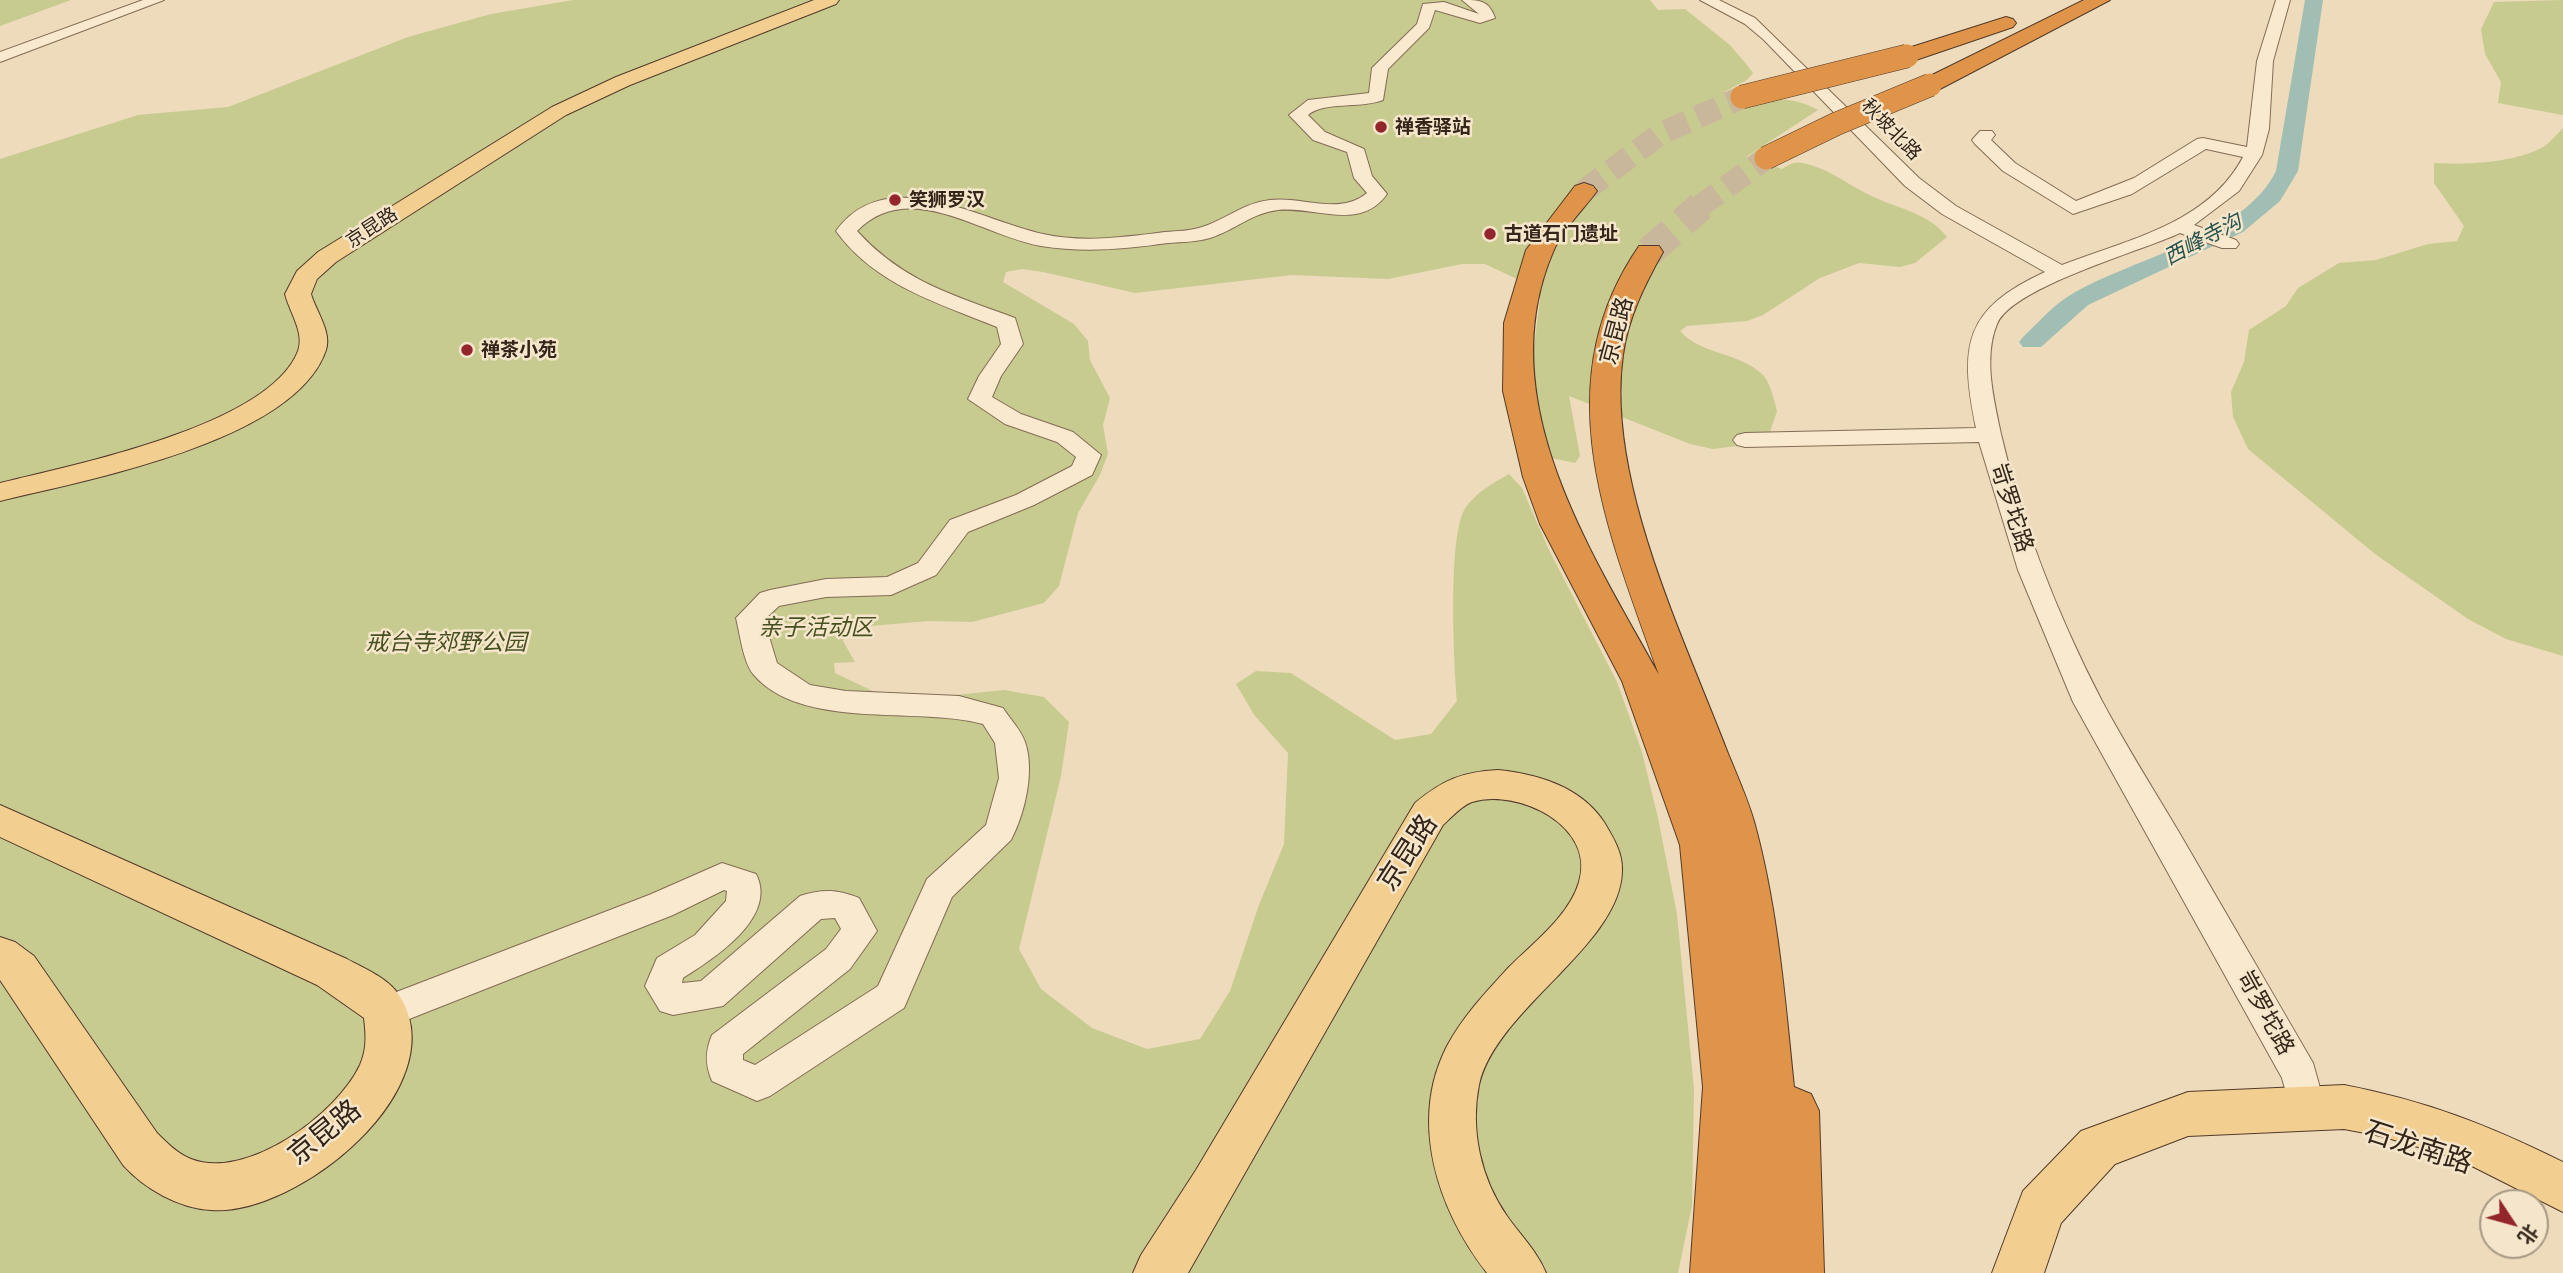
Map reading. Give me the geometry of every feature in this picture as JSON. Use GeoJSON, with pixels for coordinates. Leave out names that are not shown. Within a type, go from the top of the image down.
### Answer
{"type":"FeatureCollection","features":[{"type":"Feature","properties":{"kind":"highway"},"geometry":{"type":"LineString","coordinates":[[1742,97],[1907,57],[1977,35],[2059,0]]}},
{"type":"Feature","properties":{"kind":"highway"},"geometry":{"type":"LineString","coordinates":[[1766,158],[1836,124],[1930,85],[2100,0]]}},
{"type":"Feature","properties":{"kind":"highway"},"geometry":{"type":"LineString","coordinates":[[1584,191],[1540,250],[1519,323],[1519,391],[1540,477],[1558,524],[1642,681],[1702,845],[1729,1087],[1718,1273]]}},
{"type":"Feature","properties":{"kind":"highway","name":"京昆路"},"geometry":{"type":"LineString","coordinates":[[1644,261],[1614,324],[1608,352],[1604,384],[1607,452],[1628,537],[1733,824],[1756,948],[1769,1101],[1762,1273]]}},
{"type":"Feature","properties":{"kind":"highway"},"geometry":{"type":"LineString","coordinates":[[1756,948],[1782,994],[1793,1105],[1796,1273]]}},
{"type":"Feature","properties":{"kind":"main road","name":"京昆路"},"geometry":{"type":"LineString","coordinates":[[0,492],[191,439],[261,407],[298,377],[312,354],[311,329],[298,294],[306,276],[327,257],[559,111],[623,81],[830,0]]}},
{"type":"Feature","properties":{"kind":"main road","name":"京昆路"},"geometry":{"type":"LineString","coordinates":[[1160,1273],[1213,1187],[1429,814],[1456,792],[1488,785],[1524,788],[1559,800],[1586,824],[1601,854],[1601,883],[1586,909],[1564,939],[1502,1004],[1473,1043],[1455,1085],[1451,1130],[1463,1180],[1482,1222],[1520,1273]]}},
{"type":"Feature","properties":{"kind":"main road"},"geometry":{"type":"LineString","coordinates":[[0,820],[332,972],[372,997],[386,1012]]}},
{"type":"Feature","properties":{"kind":"main road","name":"京昆路"},"geometry":{"type":"LineString","coordinates":[[0,954],[19,970],[140,1149],[157,1167],[183,1180],[215,1187],[248,1182],[282,1168],[345,1123],[370,1095],[383,1065],[390,1041],[386,1012]]}},
{"type":"Feature","properties":{"kind":"main road","name":"石龙南路"},"geometry":{"type":"LineString","coordinates":[[2018,1273],[2041,1208],[2098,1147],[2188,1114],[2344,1107],[2426,1125],[2474,1143],[2563,1188]]}},
{"type":"Feature","properties":{"kind":"main road","name":"石龙南路"},"geometry":{"type":"LineString","coordinates":[[2307,1109],[2358,1129],[2436,1150],[2494,1172],[2563,1209]]}},
{"type":"Feature","properties":{"kind":"street"},"geometry":{"type":"LineString","coordinates":[[0,57],[157,0]]}},
{"type":"Feature","properties":{"kind":"street"},"geometry":{"type":"LineString","coordinates":[[386,1012],[661,905],[722,876],[744,883],[743,906],[707,945],[669,969],[663,986],[673,1000],[710,995],[812,906],[835,904],[847,908],[860,931],[838,959],[725,1047],[725,1069],[757,1084],[891,997],[939,889],[1000,831],[1014,778],[1010,742],[993,716],[959,707],[846,702],[802,694],[764,668],[750,618],[770,600],[826,588],[891,586],[927,569],[960,526],[1025,500],[1083,470],[1089,455],[1065,437],[1013,419],[980,399],[990,376],[1012,344],[1007,323],[917,288],[873,261],[846,231],[858,219],[880,208],[912,201],[981,219],[1041,240],[1106,246],[1206,233],[1255,207],[1284,204],[1328,212],[1362,207],[1378,194],[1363,178],[1355,149],[1319,136],[1298,115],[1304,106],[1315,103],[1350,104],[1367,102],[1377,96],[1380,68],[1424,25],[1428,7],[1445,4],[1481,20],[1488,18],[1485,9],[1469,0]]}},
{"type":"Feature","properties":{"kind":"street","name":"秋坡北路"},"geometry":{"type":"LineString","coordinates":[[1707,0],[1750,21],[1769,37],[1912,182],[1949,211],[2060,272]]}},
{"type":"Feature","properties":{"kind":"street","name":"岢罗坨路"},"geometry":{"type":"LineString","coordinates":[[2283,0],[2266,60],[2263,123],[2253,154],[2236,183],[2178,226],[2060,272],[2025,290],[1987,321],[1980,342],[1977,368],[1988,435],[2037,589],[2059,642],[2088,702],[2300,1075],[2307,1109]]}},
{"type":"Feature","properties":{"kind":"street"},"geometry":{"type":"LineString","coordinates":[[1986,135],[1981,139],[2010,167],[2073,208],[2106,200],[2148,181],[2203,143],[2253,154]]}},
{"type":"Feature","properties":{"kind":"street"},"geometry":{"type":"LineString","coordinates":[[2178,226],[2226,243]]}},
{"type":"Feature","properties":{"kind":"street"},"geometry":{"type":"LineString","coordinates":[[1745,440],[1988,435]]}},
{"type":"Feature","properties":{"kind":"green space"},"geometry":{"type":"Polygon","coordinates":[[[0,0],[71,0],[0,26],[0,0]]]}},
{"type":"Feature","properties":{"kind":"green space"},"geometry":{"type":"Polygon","coordinates":[[[573,0],[1650,0],[1658,10],[1685,9],[1730,45],[1747,65],[1753,73],[1747,80],[1724,92],[1745,104],[1764,100],[1791,100],[1818,110],[1746,157],[1782,169],[1799,163],[1812,165],[1867,194],[1923,217],[1947,237],[1915,263],[1900,267],[1859,263],[1820,278],[1763,315],[1747,321],[1687,326],[1680,331],[1699,345],[1754,367],[1763,375],[1770,387],[1777,411],[1768,438],[1753,444],[1713,449],[1690,444],[1569,396],[1580,456],[1575,463],[1551,458],[1529,388],[1540,299],[1517,279],[1485,264],[1462,264],[1388,279],[1292,275],[1135,293],[1043,272],[1022,269],[1006,272],[1003,282],[1074,324],[1088,341],[1090,360],[1110,398],[1103,425],[1108,454],[1100,475],[1078,513],[1059,586],[1044,603],[972,622],[929,621],[847,628],[843,641],[855,662],[834,663],[835,673],[877,693],[927,698],[1004,690],[1044,697],[1069,722],[1061,776],[1019,949],[1041,989],[1092,1028],[1147,1049],[1200,1039],[1230,991],[1259,905],[1284,844],[1288,753],[1255,716],[1236,684],[1256,671],[1291,673],[1395,740],[1431,734],[1457,701],[1453,600],[1460,521],[1466,507],[1475,497],[1509,474],[1522,488],[1549,550],[1617,682],[1642,752],[1658,818],[1677,914],[1694,1089],[1692,1206],[1678,1273],[0,1273],[0,159],[138,115],[228,107],[408,37],[491,14],[573,0]]]}},
{"type":"Feature","properties":{"kind":"green space"},"geometry":{"type":"Polygon","coordinates":[[[2563,0],[2563,115],[2498,103],[2501,82],[2485,54],[2481,29],[2494,2],[2563,0]]]}},
{"type":"Feature","properties":{"kind":"green space"},"geometry":{"type":"Polygon","coordinates":[[[2563,128],[2563,656],[2506,639],[2468,619],[2375,554],[2248,449],[2233,417],[2231,392],[2244,362],[2249,330],[2286,306],[2298,288],[2339,263],[2376,260],[2428,244],[2457,241],[2464,226],[2434,183],[2434,163],[2475,163],[2518,157],[2543,147],[2563,128]]]}},
{"type":"Feature","properties":{"kind":"waterway","name":"西峰寺沟"},"geometry":{"type":"LineString","coordinates":[[2032,342],[2079,300],[2235,227],[2252,216],[2272,196],[2287,171],[2314,0]]}},
{"type":"Feature","properties":{"kind":"tunnel"},"geometry":{"type":"LineString","coordinates":[[1584,191],[1660,134],[1742,97]]}},
{"type":"Feature","properties":{"kind":"tunnel"},"geometry":{"type":"LineString","coordinates":[[1699,207],[1766,158]]}},
{"type":"Feature","properties":{"kind":"tunnel"},"geometry":{"type":"LineString","coordinates":[[1649,252],[1701,206]]}},
{"type":"Feature","properties":{"kind":"place","name":"禅香驿站"},"geometry":{"type":"Point","coordinates":[1381,127]}},
{"type":"Feature","properties":{"kind":"place","name":"笑狮罗汉"},"geometry":{"type":"Point","coordinates":[895,200]}},
{"type":"Feature","properties":{"kind":"place","name":"古道石门遗址"},"geometry":{"type":"Point","coordinates":[1490,234]}},
{"type":"Feature","properties":{"kind":"place","name":"禅茶小苑"},"geometry":{"type":"Point","coordinates":[467,350]}},
{"type":"Feature","properties":{"kind":"park label","name":"亲子活动区"},"geometry":{"type":"Point","coordinates":[816,628]}},
{"type":"Feature","properties":{"kind":"park label","name":"戒台寺郊野公园"},"geometry":{"type":"Point","coordinates":[446,643]}}]}
